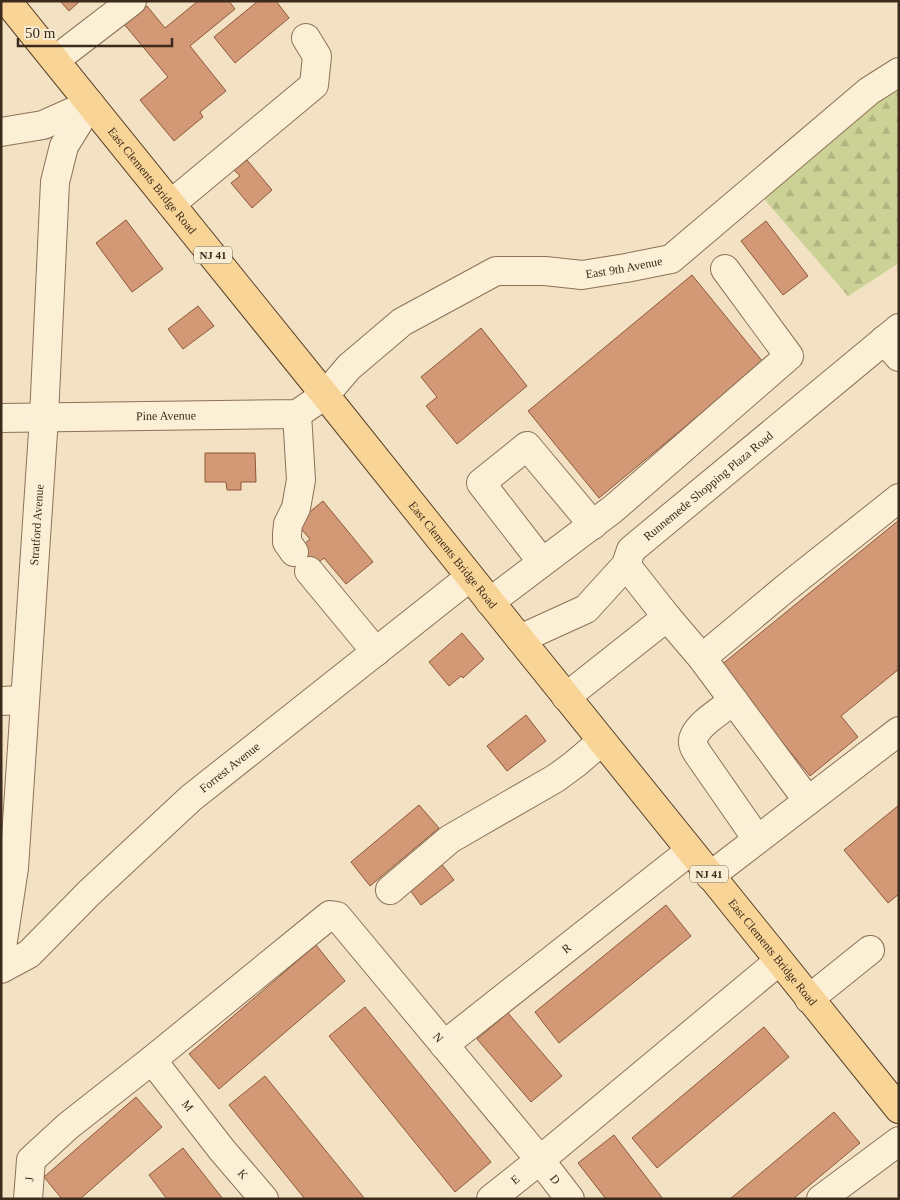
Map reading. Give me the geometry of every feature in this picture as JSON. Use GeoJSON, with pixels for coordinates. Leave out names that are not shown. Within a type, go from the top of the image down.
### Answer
{"type":"FeatureCollection","features":[{"type":"Feature","properties":{"kind":"main road","name":"East Clements Bridge Road"},"geometry":{"type":"LineString","coordinates":[[7,1],[899,1109]]}},
{"type":"Feature","properties":{"kind":"street"},"geometry":{"type":"LineString","coordinates":[[55,60],[132,1]]}},
{"type":"Feature","properties":{"kind":"street"},"geometry":{"type":"LineString","coordinates":[[171,204],[314,85],[317,56],[306,38]]}},
{"type":"Feature","properties":{"kind":"street","name":"East 9th Avenue"},"geometry":{"type":"LineString","coordinates":[[325,395],[348,367],[402,322],[496,271],[545,271],[582,275],[671,259],[869,91],[899,72]]}},
{"type":"Feature","properties":{"kind":"street"},"geometry":{"type":"LineString","coordinates":[[1,132],[43,125],[90,104]]}},
{"type":"Feature","properties":{"kind":"street","name":"Stratford Avenue"},"geometry":{"type":"LineString","coordinates":[[1,954],[14,868],[13,701],[44,417],[55,182],[64,146],[90,104]]}},
{"type":"Feature","properties":{"kind":"street"},"geometry":{"type":"LineString","coordinates":[[490,602],[613,509],[789,356],[726,269]]}},
{"type":"Feature","properties":{"kind":"street","name":"Runnemede Shopping Plaza Road"},"geometry":{"type":"LineString","coordinates":[[520,639],[586,609],[626,565],[630,550],[894,342]]}},
{"type":"Feature","properties":{"kind":"street"},"geometry":{"type":"LineString","coordinates":[[325,395],[297,414],[301,480],[296,508],[288,524],[287,542],[376,652]]}},
{"type":"Feature","properties":{"kind":"street","name":"Pine Avenue"},"geometry":{"type":"LineString","coordinates":[[1,418],[297,414]]}},
{"type":"Feature","properties":{"kind":"street"},"geometry":{"type":"LineString","coordinates":[[542,562],[481,483],[527,446],[593,525]]}},
{"type":"Feature","properties":{"kind":"street"},"geometry":{"type":"LineString","coordinates":[[702,658],[899,498]]}},
{"type":"Feature","properties":{"kind":"street"},"geometry":{"type":"LineString","coordinates":[[626,565],[702,658],[808,800]]}},
{"type":"Feature","properties":{"kind":"street","name":"Forrest Avenue"},"geometry":{"type":"LineString","coordinates":[[1,969],[28,954],[88,893],[191,798],[470,577]]}},
{"type":"Feature","properties":{"kind":"street"},"geometry":{"type":"LineString","coordinates":[[566,697],[667,617]]}},
{"type":"Feature","properties":{"kind":"street"},"geometry":{"type":"LineString","coordinates":[[734,701],[698,729],[693,743],[698,754],[758,839]]}},
{"type":"Feature","properties":{"kind":"street"},"geometry":{"type":"LineString","coordinates":[[710,876],[899,731]]}},
{"type":"Feature","properties":{"kind":"street"},"geometry":{"type":"LineString","coordinates":[[390,890],[450,839],[556,778],[602,741]]}},
{"type":"Feature","properties":{"kind":"street","name":"R"},"geometry":{"type":"LineString","coordinates":[[444,1045],[690,850]]}},
{"type":"Feature","properties":{"kind":"street","name":"N"},"geometry":{"type":"LineString","coordinates":[[152,1060],[330,915],[337,916],[540,1160]]}},
{"type":"Feature","properties":{"kind":"street"},"geometry":{"type":"LineString","coordinates":[[809,999],[870,950]]}},
{"type":"Feature","properties":{"kind":"street"},"geometry":{"type":"LineString","coordinates":[[540,1160],[779,961]]}},
{"type":"Feature","properties":{"kind":"street","name":"M"},"geometry":{"type":"LineString","coordinates":[[152,1060],[222,1150]]}},
{"type":"Feature","properties":{"kind":"street","name":"J"},"geometry":{"type":"LineString","coordinates":[[28,1199],[31,1160],[68,1126],[152,1060]]}},
{"type":"Feature","properties":{"kind":"street"},"geometry":{"type":"LineString","coordinates":[[821,1199],[899,1141]]}},
{"type":"Feature","properties":{"kind":"street","name":"K"},"geometry":{"type":"LineString","coordinates":[[222,1150],[264,1199]]}},
{"type":"Feature","properties":{"kind":"street","name":"E"},"geometry":{"type":"LineString","coordinates":[[491,1199],[540,1160]]}},
{"type":"Feature","properties":{"kind":"street","name":"D"},"geometry":{"type":"LineString","coordinates":[[540,1160],[570,1199]]}},
{"type":"Feature","properties":{"kind":"green space"},"geometry":{"type":"Polygon","coordinates":[[[899,85],[899,263],[848,296],[753,186],[899,85]]]}},
{"type":"Feature","properties":{"kind":"building"},"geometry":{"type":"Polygon","coordinates":[[[60,1],[80,1],[69,11],[60,1]]]}},
{"type":"Feature","properties":{"kind":"building"},"geometry":{"type":"Polygon","coordinates":[[[198,1],[229,1],[235,9],[190,46],[226,91],[200,112],[203,117],[174,141],[140,100],[168,77],[124,24],[147,6],[165,28],[198,1]]]}},
{"type":"Feature","properties":{"kind":"building"},"geometry":{"type":"Polygon","coordinates":[[[258,1],[276,1],[289,18],[235,63],[214,37],[258,1]]]}},
{"type":"Feature","properties":{"kind":"building"},"geometry":{"type":"Polygon","coordinates":[[[247,160],[272,190],[252,208],[231,183],[240,176],[234,170],[247,160]]]}},
{"type":"Feature","properties":{"kind":"building"},"geometry":{"type":"Polygon","coordinates":[[[126,220],[163,269],[132,292],[96,243],[126,220]]]}},
{"type":"Feature","properties":{"kind":"building"},"geometry":{"type":"Polygon","coordinates":[[[766,221],[808,276],[783,295],[741,241],[766,221]]]}},
{"type":"Feature","properties":{"kind":"building"},"geometry":{"type":"Polygon","coordinates":[[[692,275],[763,362],[599,498],[528,411],[692,275]]]}},
{"type":"Feature","properties":{"kind":"building"},"geometry":{"type":"Polygon","coordinates":[[[198,306],[214,326],[183,349],[168,329],[198,306]]]}},
{"type":"Feature","properties":{"kind":"building"},"geometry":{"type":"Polygon","coordinates":[[[481,328],[527,386],[457,444],[426,406],[437,397],[421,377],[481,328]]]}},
{"type":"Feature","properties":{"kind":"building"},"geometry":{"type":"Polygon","coordinates":[[[205,453],[255,453],[256,482],[241,482],[241,490],[227,490],[226,482],[205,482],[205,453]]]}},
{"type":"Feature","properties":{"kind":"building"},"geometry":{"type":"Polygon","coordinates":[[[323,501],[373,562],[346,584],[324,558],[304,574],[290,556],[310,539],[296,523],[323,501]]]}},
{"type":"Feature","properties":{"kind":"building"},"geometry":{"type":"Polygon","coordinates":[[[899,520],[899,669],[841,716],[858,737],[810,776],[720,666],[899,520]]]}},
{"type":"Feature","properties":{"kind":"building"},"geometry":{"type":"Polygon","coordinates":[[[462,633],[484,659],[463,678],[461,676],[449,686],[429,662],[462,633]]]}},
{"type":"Feature","properties":{"kind":"building"},"geometry":{"type":"Polygon","coordinates":[[[526,715],[546,741],[507,771],[487,746],[526,715]]]}},
{"type":"Feature","properties":{"kind":"building"},"geometry":{"type":"Polygon","coordinates":[[[419,805],[439,828],[370,886],[351,862],[419,805]]]}},
{"type":"Feature","properties":{"kind":"building"},"geometry":{"type":"Polygon","coordinates":[[[899,805],[899,894],[888,903],[844,850],[899,805]]]}},
{"type":"Feature","properties":{"kind":"building"},"geometry":{"type":"Polygon","coordinates":[[[440,862],[454,880],[421,905],[407,886],[440,862]]]}},
{"type":"Feature","properties":{"kind":"building"},"geometry":{"type":"Polygon","coordinates":[[[666,905],[691,936],[559,1043],[535,1012],[666,905]]]}},
{"type":"Feature","properties":{"kind":"building"},"geometry":{"type":"Polygon","coordinates":[[[316,945],[345,981],[219,1089],[189,1054],[316,945]]]}},
{"type":"Feature","properties":{"kind":"building"},"geometry":{"type":"Polygon","coordinates":[[[365,1007],[491,1162],[455,1192],[329,1036],[365,1007]]]}},
{"type":"Feature","properties":{"kind":"building"},"geometry":{"type":"Polygon","coordinates":[[[508,1013],[562,1076],[531,1102],[477,1039],[508,1013]]]}},
{"type":"Feature","properties":{"kind":"building"},"geometry":{"type":"Polygon","coordinates":[[[764,1027],[789,1057],[657,1168],[632,1138],[764,1027]]]}},
{"type":"Feature","properties":{"kind":"building"},"geometry":{"type":"Polygon","coordinates":[[[265,1076],[365,1199],[305,1199],[229,1105],[265,1076]]]}},
{"type":"Feature","properties":{"kind":"building"},"geometry":{"type":"Polygon","coordinates":[[[136,1097],[162,1127],[80,1199],[62,1199],[44,1177],[136,1097]]]}},
{"type":"Feature","properties":{"kind":"building"},"geometry":{"type":"Polygon","coordinates":[[[834,1112],[860,1143],[793,1199],[730,1199],[834,1112]]]}},
{"type":"Feature","properties":{"kind":"building"},"geometry":{"type":"Polygon","coordinates":[[[614,1135],[663,1199],[606,1199],[578,1163],[614,1135]]]}},
{"type":"Feature","properties":{"kind":"building"},"geometry":{"type":"Polygon","coordinates":[[[183,1148],[223,1199],[167,1199],[149,1175],[183,1148]]]}}]}
